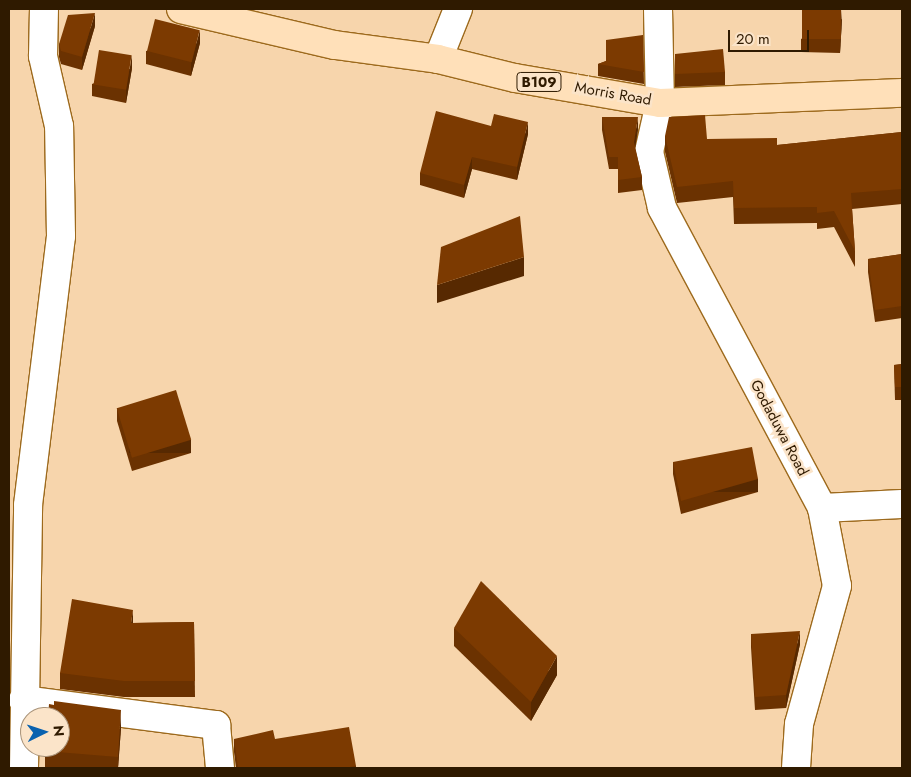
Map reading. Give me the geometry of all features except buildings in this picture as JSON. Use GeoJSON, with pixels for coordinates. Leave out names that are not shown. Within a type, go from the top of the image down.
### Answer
{"type":"FeatureCollection","features":[{"type":"Feature","properties":{"kind":"main road","name":"Morris Road"},"geometry":{"type":"LineString","coordinates":[[181,9],[335,45],[438,59],[515,78],[660,103],[902,93]]}},
{"type":"Feature","properties":{"kind":"street"},"geometry":{"type":"LineString","coordinates":[[24,768],[23,700],[28,505],[61,236],[59,126],[43,56],[44,9]]}},
{"type":"Feature","properties":{"kind":"street"},"geometry":{"type":"LineString","coordinates":[[438,59],[458,9]]}},
{"type":"Feature","properties":{"kind":"street","name":"Godaduwa Road"},"geometry":{"type":"LineString","coordinates":[[658,9],[660,103],[649,152],[662,208],[822,508],[837,586],[799,724],[796,768]]}},
{"type":"Feature","properties":{"kind":"street"},"geometry":{"type":"LineString","coordinates":[[822,508],[902,504]]}},
{"type":"Feature","properties":{"kind":"street"},"geometry":{"type":"LineString","coordinates":[[23,700],[216,725],[220,768]]}}]}
